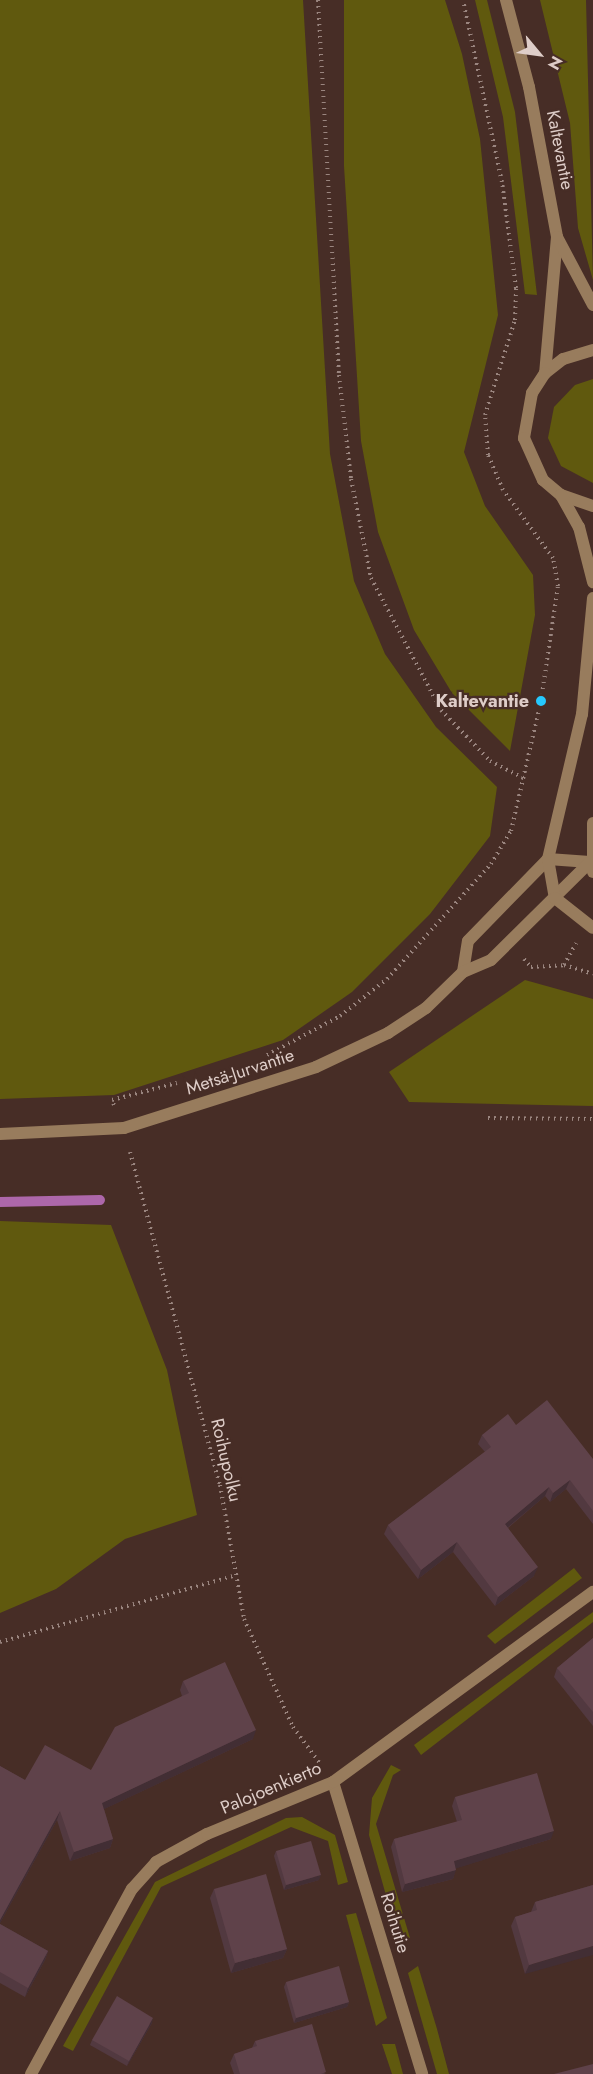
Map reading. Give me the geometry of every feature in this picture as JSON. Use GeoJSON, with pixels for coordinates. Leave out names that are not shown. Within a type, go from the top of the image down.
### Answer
{"type":"FeatureCollection","features":[{"type":"Feature","properties":{"kind":"street","name":"Kaltevantie"},"geometry":{"type":"LineString","coordinates":[[506,0],[529,87],[557,237],[545,373]]}},
{"type":"Feature","properties":{"kind":"street","name":"Kaltevantie"},"geometry":{"type":"LineString","coordinates":[[557,237],[593,305]]}},
{"type":"Feature","properties":{"kind":"street"},"geometry":{"type":"LineString","coordinates":[[593,350],[563,359],[545,373],[532,393],[524,438],[530,460],[561,495],[579,526],[593,582]]}},
{"type":"Feature","properties":{"kind":"street"},"geometry":{"type":"LineString","coordinates":[[561,495],[593,506]]}},
{"type":"Feature","properties":{"kind":"street"},"geometry":{"type":"LineString","coordinates":[[593,598],[582,714],[548,859],[555,898],[593,928]]}},
{"type":"Feature","properties":{"kind":"street"},"geometry":{"type":"LineString","coordinates":[[548,859],[592,867],[593,823]]}},
{"type":"Feature","properties":{"kind":"street"},"geometry":{"type":"LineString","coordinates":[[463,972],[468,941],[548,859]]}},
{"type":"Feature","properties":{"kind":"street","name":"Metsä-Jurvantie"},"geometry":{"type":"LineString","coordinates":[[0,1134],[124,1128],[316,1067],[407,1021],[463,972],[492,960],[555,898],[592,867]]}},
{"type":"Feature","properties":{"kind":"street","name":"Palojoenkierto"},"geometry":{"type":"LineString","coordinates":[[32,2074],[132,1888],[156,1862],[207,1834],[333,1782],[593,1592]]}},
{"type":"Feature","properties":{"kind":"street","name":"Roihutie"},"geometry":{"type":"LineString","coordinates":[[333,1782],[422,2074]]}},
{"type":"Feature","properties":{"kind":"path"},"geometry":{"type":"LineString","coordinates":[[318,0],[339,375],[351,479],[371,578],[441,710],[490,761],[525,780]]}},
{"type":"Feature","properties":{"kind":"path"},"geometry":{"type":"LineString","coordinates":[[255,1059],[287,1048],[340,1016],[418,947],[491,864],[511,831],[525,780],[558,586],[553,558],[503,490],[488,455],[485,415],[515,320],[516,288],[502,182],[463,0]]}},
{"type":"Feature","properties":{"kind":"path","name":"Roihupolku"},"geometry":{"type":"LineString","coordinates":[[190,1080],[112,1100],[124,1128],[220,1485],[233,1576],[271,1683],[293,1727],[333,1782]]}},
{"type":"Feature","properties":{"kind":"path"},"geometry":{"type":"LineString","coordinates":[[488,1118],[593,1119]]}},
{"type":"Feature","properties":{"kind":"path"},"geometry":{"type":"LineString","coordinates":[[0,1642],[233,1576]]}},
{"type":"Feature","properties":{"kind":"shaded area"},"geometry":{"type":"Polygon","coordinates":[[[0,0],[303,0],[330,454],[354,581],[385,654],[436,727],[497,787],[490,836],[430,914],[352,992],[283,1040],[114,1095],[0,1099],[0,0]]]}},
{"type":"Feature","properties":{"kind":"shaded area"},"geometry":{"type":"Polygon","coordinates":[[[344,0],[445,0],[462,54],[480,139],[498,315],[464,452],[485,506],[533,575],[535,615],[510,751],[452,693],[414,630],[378,532],[361,441],[344,166],[344,0]]]}},
{"type":"Feature","properties":{"kind":"shaded area"},"geometry":{"type":"Polygon","coordinates":[[[475,0],[487,0],[515,112],[537,295],[525,294],[503,117],[475,0]]]}},
{"type":"Feature","properties":{"kind":"shaded area"},"geometry":{"type":"Polygon","coordinates":[[[540,0],[586,0],[593,280],[578,228],[570,123],[540,0]]]}},
{"type":"Feature","properties":{"kind":"shaded area"},"geometry":{"type":"Polygon","coordinates":[[[593,379],[593,483],[561,466],[548,438],[554,407],[575,385],[593,379]]]}},
{"type":"Feature","properties":{"kind":"shaded area"},"geometry":{"type":"Polygon","coordinates":[[[525,980],[593,999],[593,1106],[409,1102],[389,1072],[525,980]]]}},
{"type":"Feature","properties":{"kind":"shaded area"},"geometry":{"type":"Polygon","coordinates":[[[0,1221],[111,1225],[167,1370],[197,1515],[125,1539],[56,1589],[0,1613],[0,1221]]]}},
{"type":"Feature","properties":{"kind":"shaded area"},"geometry":{"type":"Polygon","coordinates":[[[574,1568],[582,1578],[495,1644],[487,1636],[574,1568]]]}},
{"type":"Feature","properties":{"kind":"shaded area"},"geometry":{"type":"Polygon","coordinates":[[[593,1612],[593,1622],[421,1755],[414,1745],[593,1612]]]}},
{"type":"Feature","properties":{"kind":"shaded area"},"geometry":{"type":"Polygon","coordinates":[[[391,1765],[401,1770],[393,1775],[376,1824],[410,1938],[398,1938],[369,1835],[372,1798],[391,1765]]]}},
{"type":"Feature","properties":{"kind":"shaded area"},"geometry":{"type":"Polygon","coordinates":[[[302,1817],[335,1835],[348,1882],[338,1885],[328,1841],[291,1827],[161,1887],[73,2051],[63,2046],[155,1882],[286,1818],[302,1817]]]}},
{"type":"Feature","properties":{"kind":"shaded area"},"geometry":{"type":"Polygon","coordinates":[[[356,1913],[387,2018],[376,2026],[346,1915],[356,1913]]]}},
{"type":"Feature","properties":{"kind":"shaded area"},"geometry":{"type":"Polygon","coordinates":[[[418,1966],[449,2074],[437,2074],[408,1973],[418,1966]]]}},
{"type":"Feature","properties":{"kind":"shaded area"},"geometry":{"type":"Polygon","coordinates":[[[382,2044],[395,2044],[403,2074],[392,2074],[382,2044]]]}},
{"type":"Feature","properties":{"kind":"building"},"geometry":{"type":"Polygon","coordinates":[[[547,1400],[593,1459],[593,1511],[570,1480],[553,1493],[549,1487],[505,1524],[538,1567],[498,1597],[457,1542],[421,1570],[388,1525],[491,1447],[482,1435],[508,1414],[516,1425],[547,1400]]]}},
{"type":"Feature","properties":{"kind":"building"},"geometry":{"type":"Polygon","coordinates":[[[593,1638],[593,1712],[557,1668],[593,1638]]]}},
{"type":"Feature","properties":{"kind":"building"},"geometry":{"type":"Polygon","coordinates":[[[225,1662],[256,1730],[102,1803],[113,1839],[74,1852],[60,1811],[0,1920],[0,1766],[25,1780],[45,1745],[91,1770],[115,1727],[189,1693],[183,1681],[225,1662]]]}},
{"type":"Feature","properties":{"kind":"building"},"geometry":{"type":"Polygon","coordinates":[[[537,1773],[554,1831],[454,1861],[456,1870],[405,1884],[394,1839],[462,1820],[455,1797],[537,1773]]]}},
{"type":"Feature","properties":{"kind":"building"},"geometry":{"type":"Polygon","coordinates":[[[311,1841],[321,1875],[286,1885],[276,1851],[311,1841]]]}},
{"type":"Feature","properties":{"kind":"building"},"geometry":{"type":"Polygon","coordinates":[[[266,1874],[287,1949],[235,1963],[214,1889],[266,1874]]]}},
{"type":"Feature","properties":{"kind":"building"},"geometry":{"type":"Polygon","coordinates":[[[593,1885],[593,1946],[529,1965],[515,1917],[537,1910],[535,1902],[593,1885]]]}},
{"type":"Feature","properties":{"kind":"building"},"geometry":{"type":"Polygon","coordinates":[[[0,1924],[48,1951],[28,1988],[0,1972],[0,1924]]]}},
{"type":"Feature","properties":{"kind":"building"},"geometry":{"type":"Polygon","coordinates":[[[339,1966],[349,2002],[296,2018],[286,1982],[339,1966]]]}},
{"type":"Feature","properties":{"kind":"building"},"geometry":{"type":"Polygon","coordinates":[[[117,1996],[153,2018],[129,2061],[92,2040],[117,1996]]]}},
{"type":"Feature","properties":{"kind":"building"},"geometry":{"type":"Polygon","coordinates":[[[312,2024],[326,2072],[321,2074],[240,2074],[234,2054],[257,2046],[255,2041],[312,2024]]]}},
{"type":"Feature","properties":{"kind":"building"},"geometry":{"type":"Polygon","coordinates":[[[593,2064],[593,2074],[554,2074],[593,2064]]]}},
{"type":"Feature","properties":{"kind":"waterway"},"geometry":{"type":"LineString","coordinates":[[0,1202],[100,1200]]}},
{"type":"Feature","properties":{"kind":"place","name":"Kaltevantie"},"geometry":{"type":"Point","coordinates":[541,701]}}]}
